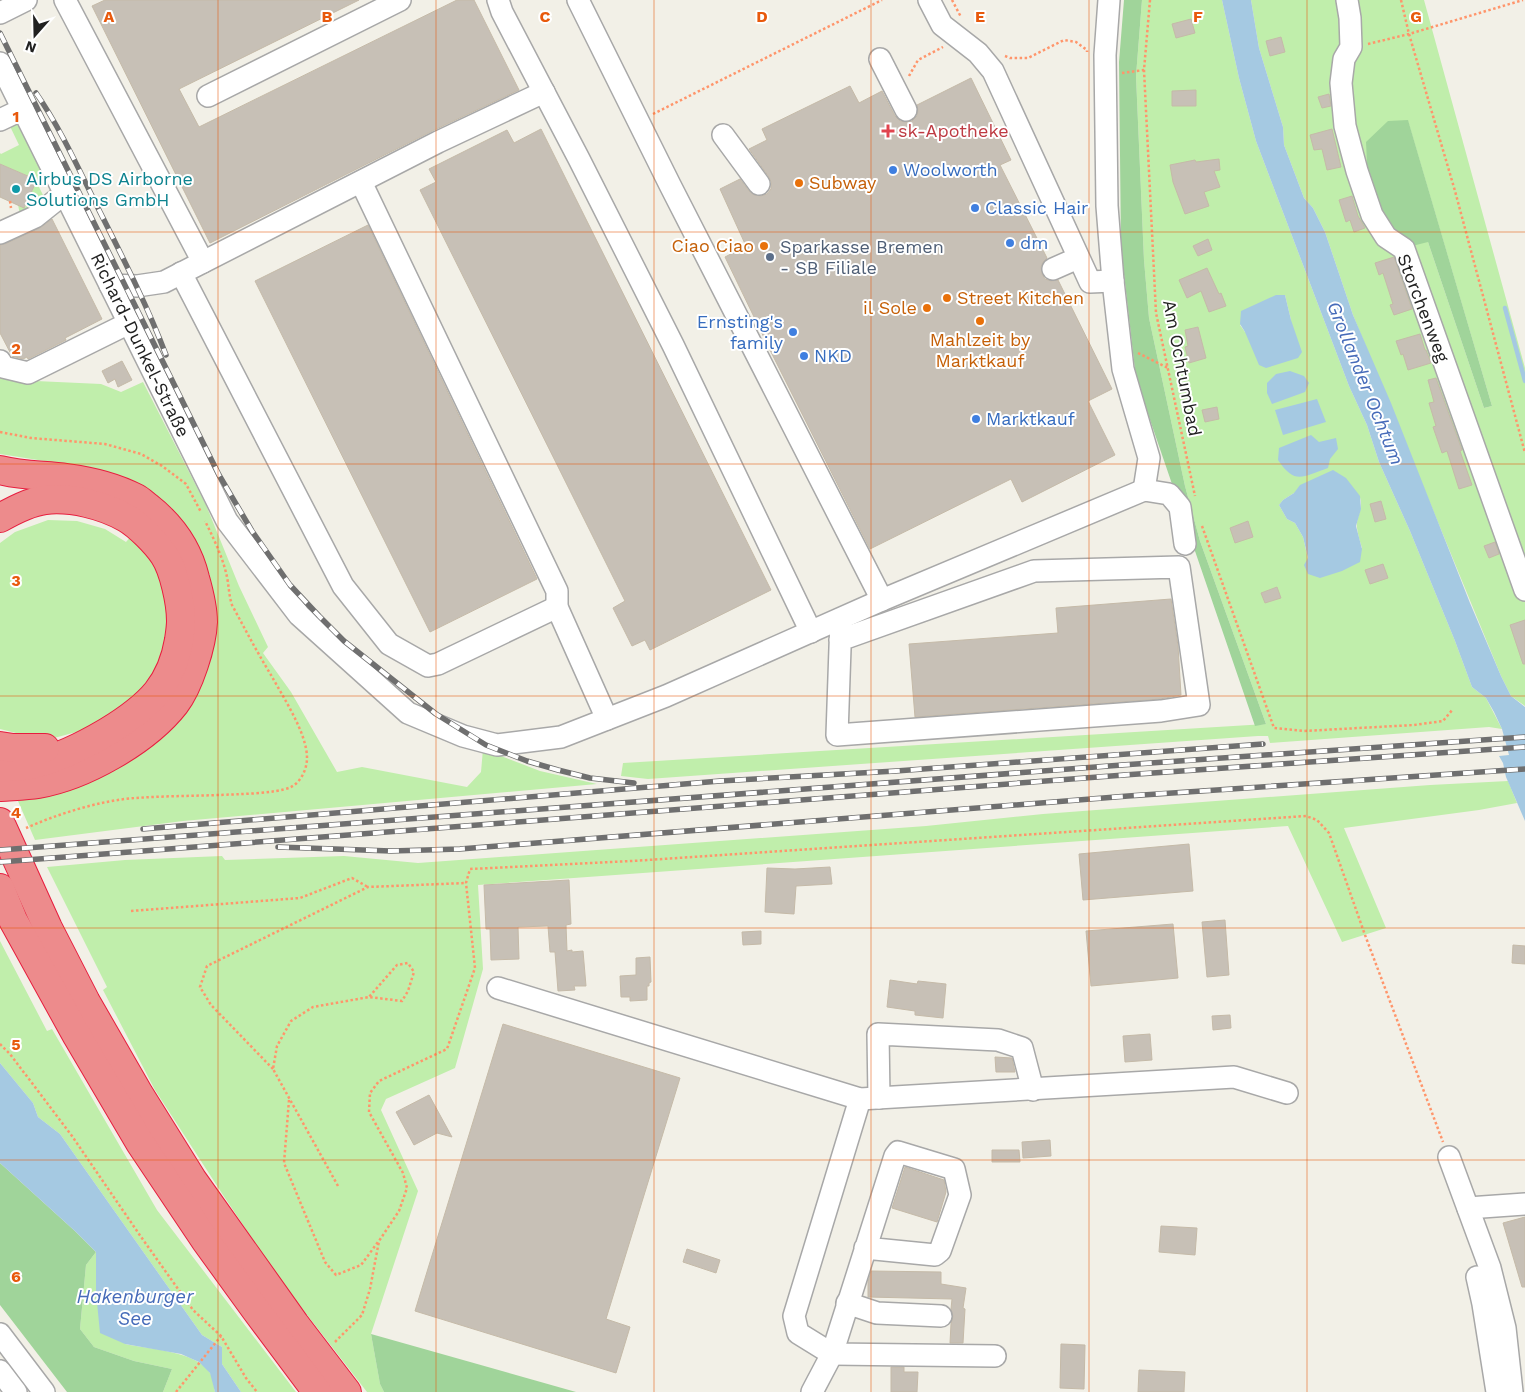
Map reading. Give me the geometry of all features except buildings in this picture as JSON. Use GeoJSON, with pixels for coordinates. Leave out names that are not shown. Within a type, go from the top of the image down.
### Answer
{"type":"FeatureCollection","features":[{"type":"Feature","properties":{"kind":"highway"},"geometry":{"type":"LineString","coordinates":[[0,470],[14,474],[68,478],[108,487],[137,498],[162,518],[178,538],[192,566],[203,622],[198,653],[176,703],[157,723],[116,754],[65,777],[38,784],[2,771]]}},
{"type":"Feature","properties":{"kind":"highway"},"geometry":{"type":"LineString","coordinates":[[0,518],[17,508],[45,500],[71,500],[101,507],[127,518],[148,536],[164,555],[179,599],[181,622],[178,647],[168,675],[157,692],[139,710],[100,736],[62,754],[33,765],[2,771]]}},
{"type":"Feature","properties":{"kind":"highway"},"geometry":{"type":"LineString","coordinates":[[0,822],[48,928],[86,1002],[139,1094],[192,1179],[295,1324],[347,1392]]}},
{"type":"Feature","properties":{"kind":"highway"},"geometry":{"type":"LineString","coordinates":[[0,888],[6,914],[140,1143],[254,1309],[317,1392]]}},
{"type":"Feature","properties":{"kind":"street"},"geometry":{"type":"LineString","coordinates":[[65,0],[203,262]]}},
{"type":"Feature","properties":{"kind":"street"},"geometry":{"type":"LineString","coordinates":[[208,96],[400,0]]}},
{"type":"Feature","properties":{"kind":"street"},"geometry":{"type":"LineString","coordinates":[[498,0],[502,12],[674,344],[811,632]]}},
{"type":"Feature","properties":{"kind":"street"},"geometry":{"type":"LineString","coordinates":[[578,0],[882,600]]}},
{"type":"Feature","properties":{"kind":"street"},"geometry":{"type":"LineString","coordinates":[[929,0],[942,26],[978,53],[993,71],[1090,282],[1113,281]]}},
{"type":"Feature","properties":{"kind":"street"},"geometry":{"type":"LineString","coordinates":[[1109,0],[1105,55],[1107,206],[1123,369],[1149,458],[1144,490],[1168,494],[1180,508],[1185,544]]}},
{"type":"Feature","properties":{"kind":"street","name":"Storchenweg"},"geometry":{"type":"LineString","coordinates":[[1347,0],[1352,48],[1344,59],[1341,82],[1345,126],[1357,171],[1372,216],[1386,237],[1404,249],[1525,590]]}},
{"type":"Feature","properties":{"kind":"street"},"geometry":{"type":"LineString","coordinates":[[0,13],[23,1]]}},
{"type":"Feature","properties":{"kind":"street"},"geometry":{"type":"LineString","coordinates":[[880,59],[902,103]]}},
{"type":"Feature","properties":{"kind":"street","name":"Richard-Dunkel-Straße"},"geometry":{"type":"LineString","coordinates":[[0,63],[227,521],[299,615],[408,713],[463,736],[497,745],[561,737],[666,696],[882,600],[1144,490]]}},
{"type":"Feature","properties":{"kind":"street"},"geometry":{"type":"LineString","coordinates":[[110,285],[137,286],[164,282],[438,142],[544,92]]}},
{"type":"Feature","properties":{"kind":"street"},"geometry":{"type":"LineString","coordinates":[[0,120],[23,109]]}},
{"type":"Feature","properties":{"kind":"street"},"geometry":{"type":"LineString","coordinates":[[723,136],[759,184]]}},
{"type":"Feature","properties":{"kind":"street"},"geometry":{"type":"LineString","coordinates":[[361,182],[557,591],[557,607],[607,719]]}},
{"type":"Feature","properties":{"kind":"street"},"geometry":{"type":"LineString","coordinates":[[0,233],[35,217],[66,195]]}},
{"type":"Feature","properties":{"kind":"street"},"geometry":{"type":"LineString","coordinates":[[1053,269],[1078,258]]}},
{"type":"Feature","properties":{"kind":"street"},"geometry":{"type":"LineString","coordinates":[[181,273],[343,586],[389,644],[428,666],[438,664],[557,607]]}},
{"type":"Feature","properties":{"kind":"street"},"geometry":{"type":"LineString","coordinates":[[0,361],[3,367],[28,372],[129,323]]}},
{"type":"Feature","properties":{"kind":"street"},"geometry":{"type":"LineString","coordinates":[[840,640],[1034,571],[1179,566],[1199,705],[1161,711],[837,735],[840,640],[841,619]]}},
{"type":"Feature","properties":{"kind":"street"},"geometry":{"type":"LineString","coordinates":[[498,988],[870,1098],[1234,1077],[1287,1092]]}},
{"type":"Feature","properties":{"kind":"street"},"geometry":{"type":"LineString","coordinates":[[995,1356],[832,1354],[798,1333],[794,1316],[870,1098],[878,1034],[998,1040],[1022,1048],[1033,1090]]}},
{"type":"Feature","properties":{"kind":"street"},"geometry":{"type":"LineString","coordinates":[[812,1392],[832,1354],[895,1156],[898,1152],[954,1169],[960,1195],[940,1251],[935,1255],[866,1248]]}},
{"type":"Feature","properties":{"kind":"street"},"geometry":{"type":"LineString","coordinates":[[1449,1157],[1490,1268],[1505,1328],[1512,1392]]}},
{"type":"Feature","properties":{"kind":"street"},"geometry":{"type":"LineString","coordinates":[[1468,1208],[1525,1204]]}},
{"type":"Feature","properties":{"kind":"street"},"geometry":{"type":"LineString","coordinates":[[1469,1246],[1483,1304],[1497,1392]]}},
{"type":"Feature","properties":{"kind":"street"},"geometry":{"type":"LineString","coordinates":[[847,1303],[877,1313],[941,1316]]}},
{"type":"Feature","properties":{"kind":"street"},"geometry":{"type":"LineString","coordinates":[[0,1334],[44,1392]]}},
{"type":"Feature","properties":{"kind":"path"},"geometry":{"type":"LineString","coordinates":[[642,129],[882,0]]}},
{"type":"Feature","properties":{"kind":"path"},"geometry":{"type":"LineString","coordinates":[[902,103],[918,60],[960,39],[969,27],[963,21],[952,0]]}},
{"type":"Feature","properties":{"kind":"path","name":"Am Ochtumbad"},"geometry":{"type":"LineString","coordinates":[[1150,0],[1144,70],[1156,313],[1195,497]]}},
{"type":"Feature","properties":{"kind":"path"},"geometry":{"type":"LineString","coordinates":[[1401,0],[1409,34],[1456,191],[1525,453]]}},
{"type":"Feature","properties":{"kind":"path"},"geometry":{"type":"LineString","coordinates":[[1352,48],[1409,34],[1523,0]]}},
{"type":"Feature","properties":{"kind":"path"},"geometry":{"type":"LineString","coordinates":[[1002,55],[1010,58],[1028,58],[1064,40],[1076,42],[1087,50],[1088,63],[1093,72],[1105,74]]}},
{"type":"Feature","properties":{"kind":"path"},"geometry":{"type":"LineString","coordinates":[[1120,344],[1168,368]]}},
{"type":"Feature","properties":{"kind":"path"},"geometry":{"type":"LineString","coordinates":[[1201,525],[1274,728],[1304,731],[1414,725],[1443,721],[1453,709]]}},
{"type":"Feature","properties":{"kind":"path"},"geometry":{"type":"LineString","coordinates":[[26,828],[51,817],[94,805],[134,798],[207,796],[286,789],[296,784],[304,774],[307,760]]}},
{"type":"Feature","properties":{"kind":"path"},"geometry":{"type":"LineString","coordinates":[[289,1099],[284,1163],[325,1262],[336,1275],[360,1266],[399,1211],[407,1188],[403,1173],[369,1112],[370,1093],[379,1081],[447,1049],[475,968],[466,883],[470,869],[652,860],[1306,816],[1317,820],[1329,832],[1365,935],[1449,1157]]}},
{"type":"Feature","properties":{"kind":"path"},"geometry":{"type":"LineString","coordinates":[[131,911],[300,898],[352,878],[368,887]]}},
{"type":"Feature","properties":{"kind":"path"},"geometry":{"type":"LineString","coordinates":[[338,1186],[273,1069],[211,1005],[200,987],[207,966],[368,887],[466,883]]}},
{"type":"Feature","properties":{"kind":"path"},"geometry":{"type":"LineString","coordinates":[[273,1069],[277,1046],[291,1021],[313,1007],[369,997],[402,1000],[408,991],[414,972],[408,963],[397,965],[369,997]]}},
{"type":"Feature","properties":{"kind":"path"},"geometry":{"type":"LineString","coordinates":[[0,1044],[10,1054],[72,1136],[138,1234],[193,1310],[221,1336],[256,1392]]}},
{"type":"Feature","properties":{"kind":"path"},"geometry":{"type":"LineString","coordinates":[[334,1342],[362,1315],[370,1289],[379,1241]]}},
{"type":"Feature","properties":{"kind":"path"},"geometry":{"type":"LineString","coordinates":[[176,1392],[221,1336]]}},
{"type":"Feature","properties":{"kind":"green space"},"geometry":{"type":"Polygon","coordinates":[[[1124,0],[1142,0],[1136,76],[1144,260],[1149,318],[1185,486],[1200,541],[1266,724],[1255,726],[1136,379],[1121,248],[1119,62],[1124,0]]]}},
{"type":"Feature","properties":{"kind":"green space"},"geometry":{"type":"Polygon","coordinates":[[[1142,0],[1222,0],[1239,78],[1256,141],[1349,386],[1367,425],[1379,462],[1410,531],[1472,687],[1486,698],[1502,729],[1489,727],[1270,743],[1268,736],[1258,736],[648,779],[621,776],[623,763],[1266,724],[1200,541],[1185,486],[1149,318],[1144,260],[1136,76],[1142,0]],[[1285,295],[1240,325],[1245,332],[1291,320],[1285,295]],[[1294,493],[1279,505],[1287,519],[1295,523],[1303,537],[1308,559],[1362,548],[1357,528],[1361,502],[1357,493],[1294,493]]]}},
{"type":"Feature","properties":{"kind":"green space"},"geometry":{"type":"Polygon","coordinates":[[[1251,0],[1424,0],[1525,368],[1525,706],[1511,696],[1501,676],[1353,315],[1325,232],[1313,208],[1304,198],[1284,145],[1283,127],[1259,48],[1251,0]],[[1408,121],[1428,242],[1484,408],[1492,406],[1408,121]]]}},
{"type":"Feature","properties":{"kind":"green space"},"geometry":{"type":"Polygon","coordinates":[[[15,117],[47,184],[39,187],[44,197],[21,219],[18,205],[25,207],[37,180],[0,164],[0,153],[19,145],[7,120],[15,117]]]}},
{"type":"Feature","properties":{"kind":"green space"},"geometry":{"type":"Polygon","coordinates":[[[1408,120],[1492,406],[1484,408],[1428,242],[1408,247],[1384,225],[1368,184],[1366,142],[1388,121],[1408,120]]]}},
{"type":"Feature","properties":{"kind":"green space"},"geometry":{"type":"Polygon","coordinates":[[[0,374],[14,380],[101,384],[121,392],[143,382],[206,505],[239,586],[268,647],[263,653],[291,692],[337,772],[362,767],[467,787],[481,772],[483,749],[540,771],[597,784],[183,821],[35,840],[18,801],[56,794],[114,770],[146,750],[180,712],[213,612],[210,578],[185,533],[154,496],[128,479],[95,469],[0,454],[0,374]]]}},
{"type":"Feature","properties":{"kind":"green space"},"geometry":{"type":"Polygon","coordinates":[[[48,520],[77,521],[105,529],[126,542],[133,534],[152,555],[171,606],[165,658],[133,703],[84,730],[54,738],[15,739],[16,733],[0,729],[0,543],[15,532],[48,520]]]}},
{"type":"Feature","properties":{"kind":"green space"},"geometry":{"type":"Polygon","coordinates":[[[1508,781],[1517,803],[1344,828],[1386,928],[1342,942],[1288,826],[478,885],[483,969],[455,1068],[386,1099],[381,1110],[418,1191],[371,1334],[380,1384],[384,1392],[367,1392],[280,1280],[155,1090],[103,990],[107,987],[47,867],[125,860],[222,856],[225,860],[344,856],[418,863],[926,826],[1043,814],[1430,785],[1508,781]]]}},
{"type":"Feature","properties":{"kind":"green space"},"geometry":{"type":"Polygon","coordinates":[[[0,941],[47,1031],[52,1029],[157,1210],[296,1392],[241,1392],[222,1364],[222,1347],[202,1335],[60,1134],[38,1117],[33,1103],[0,1063],[0,941]]]}},
{"type":"Feature","properties":{"kind":"green space"},"geometry":{"type":"Polygon","coordinates":[[[0,1163],[96,1252],[86,1265],[80,1329],[94,1347],[134,1361],[172,1369],[163,1392],[67,1392],[0,1305],[0,1163]]]}},
{"type":"Feature","properties":{"kind":"green space"},"geometry":{"type":"Polygon","coordinates":[[[96,1252],[96,1292],[125,1344],[171,1352],[194,1360],[204,1366],[210,1373],[215,1392],[163,1392],[172,1369],[134,1361],[94,1347],[80,1329],[86,1265],[96,1252]]]}},
{"type":"Feature","properties":{"kind":"green space"},"geometry":{"type":"Polygon","coordinates":[[[371,1334],[576,1392],[384,1392],[380,1384],[371,1334]]]}},
{"type":"Feature","properties":{"kind":"water","name":"Grollander Ochtum"},"geometry":{"type":"Polygon","coordinates":[[[1222,0],[1251,0],[1259,48],[1283,127],[1284,145],[1304,198],[1313,208],[1325,232],[1353,315],[1391,403],[1501,676],[1511,696],[1525,707],[1525,821],[1499,756],[1509,755],[1502,729],[1486,698],[1472,687],[1410,531],[1379,462],[1367,425],[1349,386],[1256,141],[1239,78],[1222,0]]]}},
{"type":"Feature","properties":{"kind":"water"},"geometry":{"type":"Polygon","coordinates":[[[1276,295],[1285,295],[1302,352],[1298,358],[1266,368],[1259,365],[1240,324],[1241,311],[1276,295]]]}},
{"type":"Feature","properties":{"kind":"water"},"geometry":{"type":"Polygon","coordinates":[[[1290,371],[1304,376],[1309,383],[1305,392],[1272,404],[1267,393],[1267,383],[1276,374],[1290,371]]]}},
{"type":"Feature","properties":{"kind":"water"},"geometry":{"type":"Polygon","coordinates":[[[1317,399],[1326,422],[1283,435],[1275,410],[1317,399]]]}},
{"type":"Feature","properties":{"kind":"water"},"geometry":{"type":"Polygon","coordinates":[[[1311,435],[1319,442],[1336,438],[1338,449],[1330,459],[1328,468],[1305,476],[1294,476],[1278,460],[1279,448],[1311,435]]]}},
{"type":"Feature","properties":{"kind":"water"},"geometry":{"type":"Polygon","coordinates":[[[1333,470],[1346,478],[1360,496],[1361,509],[1356,526],[1362,549],[1360,562],[1342,571],[1320,578],[1308,574],[1304,565],[1308,558],[1303,537],[1295,523],[1287,519],[1279,505],[1294,493],[1300,485],[1333,470]]]}},
{"type":"Feature","properties":{"kind":"water","name":"Hakenburger See"},"geometry":{"type":"Polygon","coordinates":[[[0,1063],[33,1103],[38,1117],[60,1134],[202,1335],[222,1347],[222,1364],[241,1392],[215,1392],[210,1373],[199,1362],[181,1354],[125,1344],[100,1333],[96,1292],[96,1252],[0,1163],[0,1063]]]}},
{"type":"Feature","properties":{"kind":"waterway"},"geometry":{"type":"LineString","coordinates":[[1505,308],[1525,381]]}},
{"type":"Feature","properties":{"kind":"railway"},"geometry":{"type":"LineString","coordinates":[[0,33],[219,475],[252,531],[290,585],[344,641],[436,714],[486,745],[527,761],[558,770],[590,778],[634,783]]}},
{"type":"Feature","properties":{"kind":"railway"},"geometry":{"type":"LineString","coordinates":[[36,93],[62,135],[77,165],[151,318],[166,355]]}},
{"type":"Feature","properties":{"kind":"railway"},"geometry":{"type":"LineString","coordinates":[[0,850],[1122,765],[1525,737]]}},
{"type":"Feature","properties":{"kind":"railway"},"geometry":{"type":"LineString","coordinates":[[143,829],[720,781],[896,771],[1263,744]]}},
{"type":"Feature","properties":{"kind":"railway"},"geometry":{"type":"LineString","coordinates":[[0,862],[1124,775],[1525,747]]}},
{"type":"Feature","properties":{"kind":"railway"},"geometry":{"type":"LineString","coordinates":[[278,847],[391,851],[460,849],[1128,796],[1525,769]]}},
{"type":"Feature","properties":{"kind":"place","name":"sk-Apotheke"},"geometry":{"type":"Point","coordinates":[888,131]}},
{"type":"Feature","properties":{"kind":"place","name":"Woolworth"},"geometry":{"type":"Point","coordinates":[893,170]}},
{"type":"Feature","properties":{"kind":"place","name":"Subway"},"geometry":{"type":"Point","coordinates":[799,183]}},
{"type":"Feature","properties":{"kind":"place","name":"Airbus DS Airborne Solutions GmbH"},"geometry":{"type":"Point","coordinates":[16,189]}},
{"type":"Feature","properties":{"kind":"place","name":"Classic Hair"},"geometry":{"type":"Point","coordinates":[975,208]}},
{"type":"Feature","properties":{"kind":"place","name":"dm"},"geometry":{"type":"Point","coordinates":[1010,243]}},
{"type":"Feature","properties":{"kind":"place","name":"Ciao Ciao"},"geometry":{"type":"Point","coordinates":[764,246]}},
{"type":"Feature","properties":{"kind":"place","name":"Sparkasse Bremen - SB Filiale"},"geometry":{"type":"Point","coordinates":[770,257]}},
{"type":"Feature","properties":{"kind":"place","name":"Street Kitchen"},"geometry":{"type":"Point","coordinates":[947,298]}},
{"type":"Feature","properties":{"kind":"place","name":"il Sole"},"geometry":{"type":"Point","coordinates":[927,308]}},
{"type":"Feature","properties":{"kind":"place","name":"Mahlzeit by Marktkauf"},"geometry":{"type":"Point","coordinates":[980,321]}},
{"type":"Feature","properties":{"kind":"place","name":"Ernsting's family"},"geometry":{"type":"Point","coordinates":[793,332]}},
{"type":"Feature","properties":{"kind":"place","name":"NKD"},"geometry":{"type":"Point","coordinates":[804,356]}},
{"type":"Feature","properties":{"kind":"place","name":"Marktkauf"},"geometry":{"type":"Point","coordinates":[976,419]}}]}
